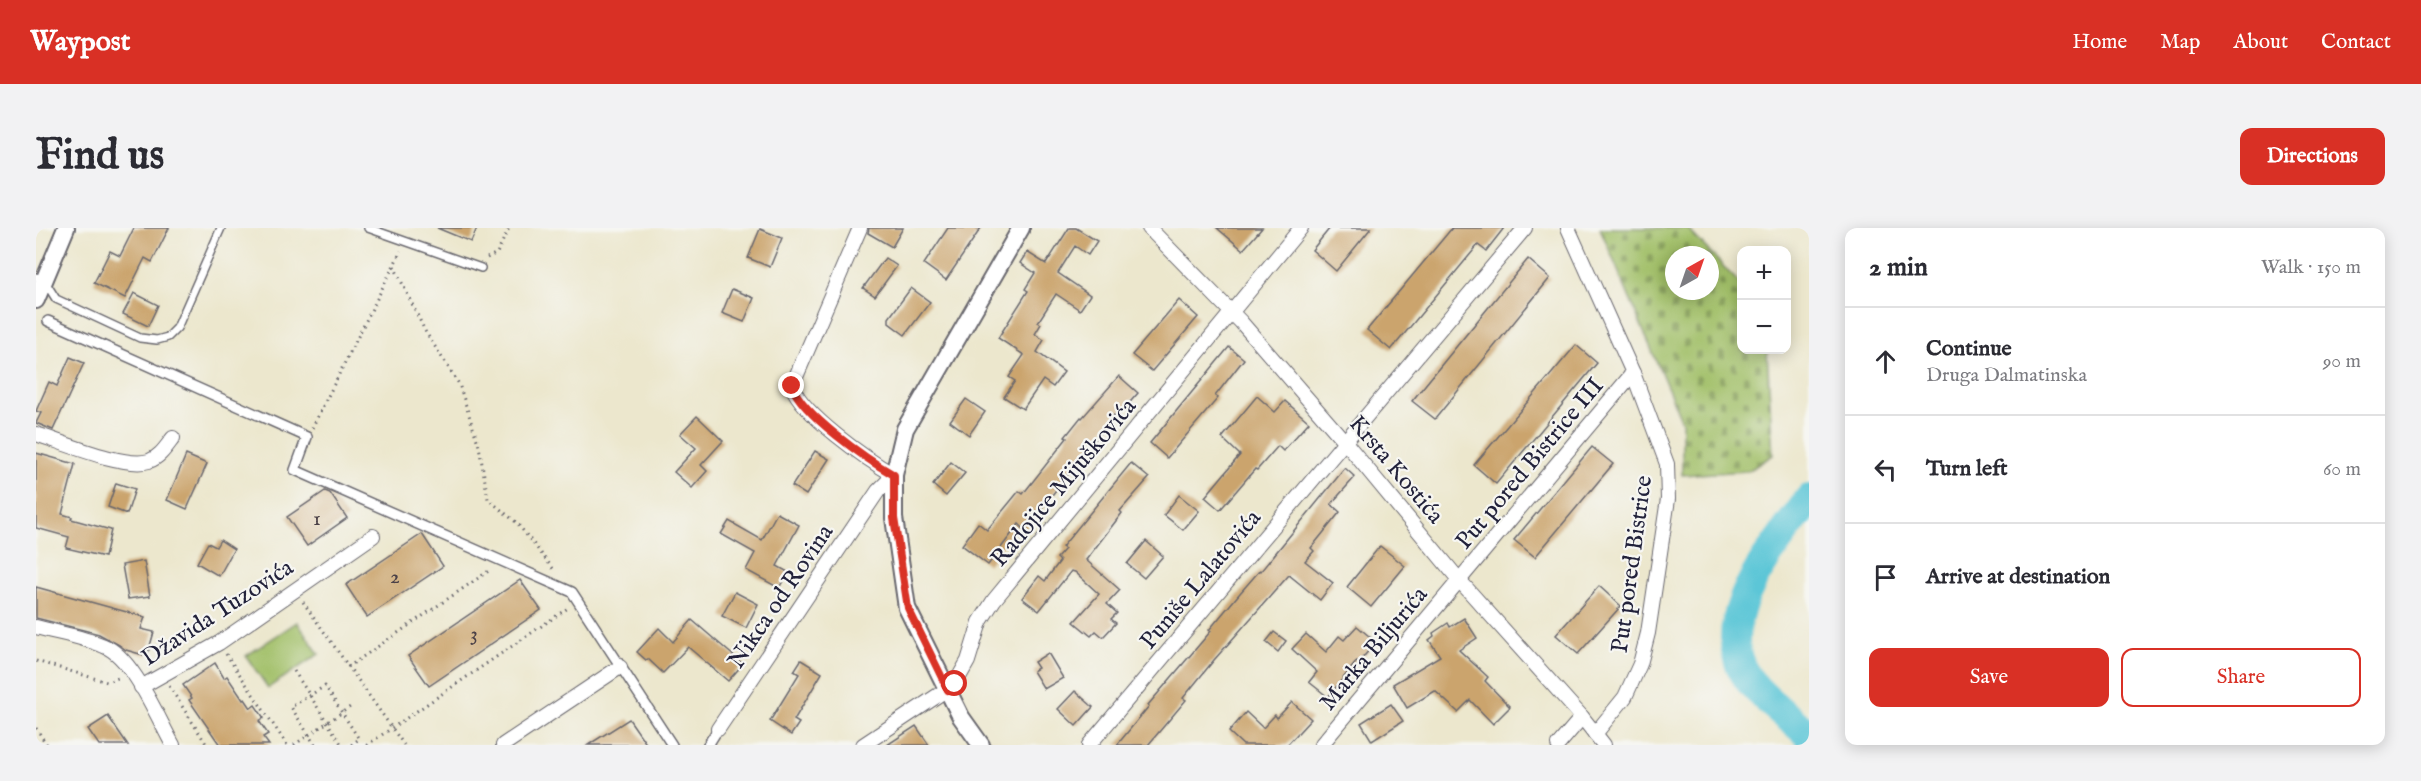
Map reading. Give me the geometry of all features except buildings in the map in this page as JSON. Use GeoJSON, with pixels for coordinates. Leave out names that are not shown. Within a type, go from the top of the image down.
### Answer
{"type":"FeatureCollection","features":[{"type":"Feature","properties":{"kind":"street"},"geometry":{"type":"LineString","coordinates":[[36,300],[40,278],[66,228]]}},
{"type":"Feature","properties":{"kind":"street"},"geometry":{"type":"LineString","coordinates":[[860,228],[792,386],[800,402],[868,460],[894,475]]}},
{"type":"Feature","properties":{"kind":"street"},"geometry":{"type":"LineString","coordinates":[[981,745],[961,717],[908,608],[894,518],[894,475],[905,429],[1021,228]]}},
{"type":"Feature","properties":{"kind":"street","name":"Krsta Kostića"},"geometry":{"type":"LineString","coordinates":[[1149,228],[1232,312],[1345,442],[1460,581],[1600,740]]}},
{"type":"Feature","properties":{"kind":"street","name":"Radojice Mijuškovića"},"geometry":{"type":"LineString","coordinates":[[948,690],[961,675],[980,622],[994,600],[1301,228]]}},
{"type":"Feature","properties":{"kind":"street","name":"Puniše Lalatovića"},"geometry":{"type":"LineString","coordinates":[[1089,745],[1525,228]]}},
{"type":"Feature","properties":{"kind":"street","name":"Put pored Bistrice"},"geometry":{"type":"LineString","coordinates":[[1568,228],[1633,373],[1667,464],[1668,499],[1648,633],[1640,664],[1625,697],[1600,740]]}},
{"type":"Feature","properties":{"kind":"street"},"geometry":{"type":"LineString","coordinates":[[48,321],[307,437],[295,470],[572,592],[672,745]]}},
{"type":"Feature","properties":{"kind":"street","name":"Put pored Bistrice III"},"geometry":{"type":"LineString","coordinates":[[1460,581],[1633,373]]}},
{"type":"Feature","properties":{"kind":"street"},"geometry":{"type":"LineString","coordinates":[[36,434],[122,461],[137,463],[157,457],[173,438]]}},
{"type":"Feature","properties":{"kind":"street","name":"Nikca od Rovina"},"geometry":{"type":"LineString","coordinates":[[708,745],[878,491],[894,475]]}},
{"type":"Feature","properties":{"kind":"street","name":"Džavida Tuzovića"},"geometry":{"type":"LineString","coordinates":[[173,745],[141,687],[219,643],[372,536]]}},
{"type":"Feature","properties":{"kind":"street","name":"Marka Biljurića"},"geometry":{"type":"LineString","coordinates":[[1321,745],[1460,581]]}},
{"type":"Feature","properties":{"kind":"street"},"geometry":{"type":"LineString","coordinates":[[36,627],[105,646],[116,652],[141,687]]}},
{"type":"Feature","properties":{"kind":"street"},"geometry":{"type":"LineString","coordinates":[[503,745],[621,667]]}},
{"type":"Feature","properties":{"kind":"street"},"geometry":{"type":"LineString","coordinates":[[863,745],[948,690]]}},
{"type":"Feature","properties":{"kind":"street"},"geometry":{"type":"LineString","coordinates":[[1558,745],[1582,717]]}},
{"type":"Feature","properties":{"kind":"lane"},"geometry":{"type":"LineString","coordinates":[[40,278],[56,299],[140,338],[157,340],[168,337],[177,328],[221,228]]}},
{"type":"Feature","properties":{"kind":"lane"},"geometry":{"type":"LineString","coordinates":[[368,228],[481,268]]}},
{"type":"Feature","properties":{"kind":"path"},"geometry":{"type":"LineString","coordinates":[[486,258],[497,253],[509,228]]}},
{"type":"Feature","properties":{"kind":"path"},"geometry":{"type":"LineString","coordinates":[[307,437],[405,243]]}},
{"type":"Feature","properties":{"kind":"path"},"geometry":{"type":"LineString","coordinates":[[394,266],[425,331],[459,384],[479,446],[488,499],[517,523],[572,592]]}},
{"type":"Feature","properties":{"kind":"path"},"geometry":{"type":"LineString","coordinates":[[348,667],[502,562]]}},
{"type":"Feature","properties":{"kind":"path"},"geometry":{"type":"LineString","coordinates":[[294,590],[404,745]]}},
{"type":"Feature","properties":{"kind":"path"},"geometry":{"type":"LineString","coordinates":[[367,745],[577,602]]}},
{"type":"Feature","properties":{"kind":"path"},"geometry":{"type":"LineString","coordinates":[[219,643],[287,745]]}},
{"type":"Feature","properties":{"kind":"path"},"geometry":{"type":"LineString","coordinates":[[36,660],[107,682],[133,674]]}},
{"type":"Feature","properties":{"kind":"path"},"geometry":{"type":"LineString","coordinates":[[294,671],[342,745]]}},
{"type":"Feature","properties":{"kind":"path"},"geometry":{"type":"LineString","coordinates":[[162,675],[207,745]]}},
{"type":"Feature","properties":{"kind":"path"},"geometry":{"type":"LineString","coordinates":[[315,745],[291,708],[325,686],[359,739],[351,745]]}},
{"type":"Feature","properties":{"kind":"path"},"geometry":{"type":"LineString","coordinates":[[294,745],[353,705]]}},
{"type":"Feature","properties":{"kind":"path"},"geometry":{"type":"LineString","coordinates":[[36,728],[47,745]]}},
{"type":"Feature","properties":{"kind":"green space"},"geometry":{"type":"Polygon","coordinates":[[[1600,228],[1687,228],[1704,246],[1665,246],[1665,300],[1719,300],[1719,262],[1737,281],[1737,354],[1767,354],[1773,455],[1748,471],[1682,475],[1682,422],[1600,228]]]}},
{"type":"Feature","properties":{"kind":"green space"},"geometry":{"type":"Polygon","coordinates":[[[297,622],[319,654],[268,688],[246,656],[297,622]]]}},
{"type":"Feature","properties":{"kind":"waterway"},"geometry":{"type":"LineString","coordinates":[[1809,499],[1762,564],[1748,589],[1739,614],[1735,639],[1739,663],[1754,686],[1809,735]]}},
{"type":"Feature","properties":{"kind":"route"},"geometry":{"type":"LineString","coordinates":[[792,386],[800,402],[868,460],[894,475],[894,518],[908,608],[948,690],[955,684]]}}]}
